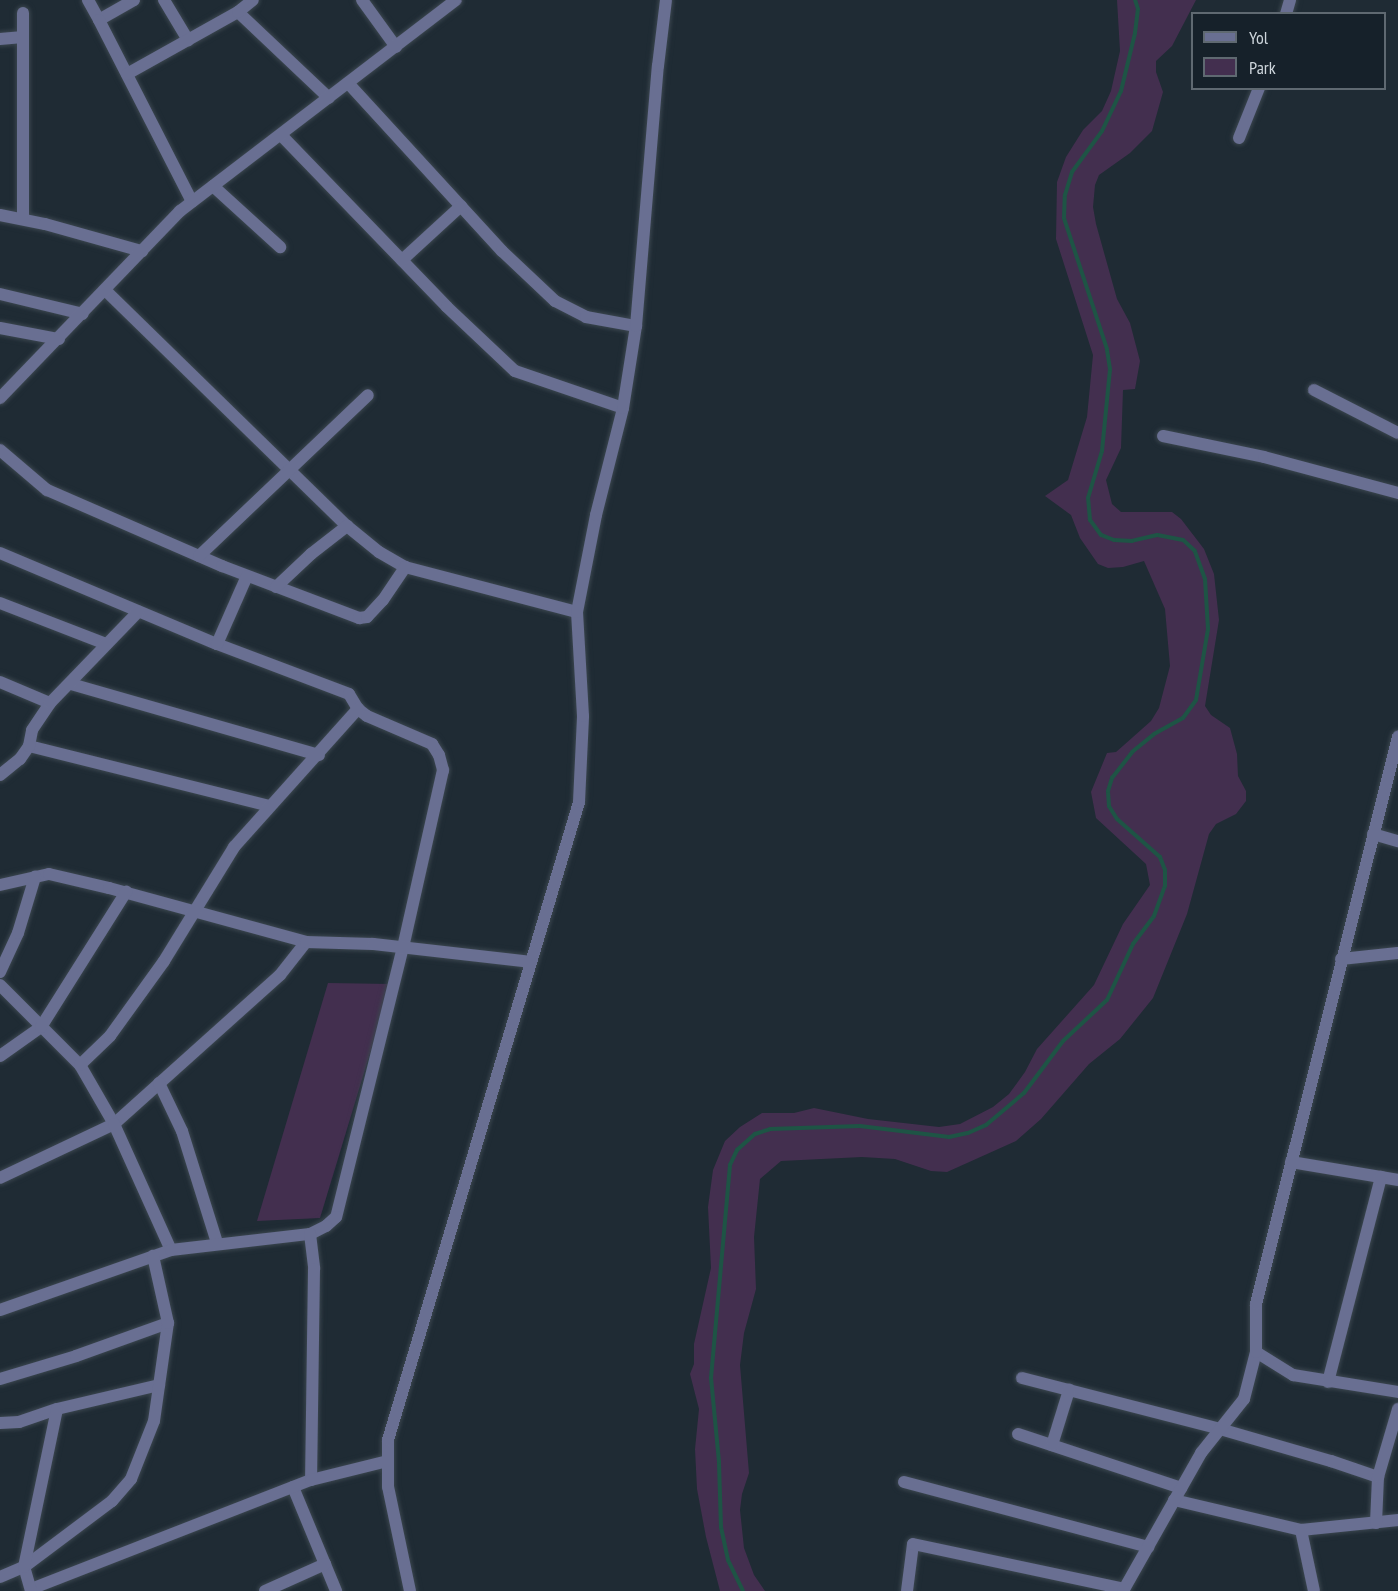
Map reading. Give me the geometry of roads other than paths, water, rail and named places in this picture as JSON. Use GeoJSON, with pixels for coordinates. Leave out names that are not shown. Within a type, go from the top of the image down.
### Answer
{"type":"FeatureCollection","features":[{"type":"Feature","properties":{"kind":"street"},"geometry":{"type":"LineString","coordinates":[[88,0],[192,202]]}},
{"type":"Feature","properties":{"kind":"street"},"geometry":{"type":"LineString","coordinates":[[99,20],[134,0]]}},
{"type":"Feature","properties":{"kind":"street"},"geometry":{"type":"LineString","coordinates":[[165,0],[188,40]]}},
{"type":"Feature","properties":{"kind":"street"},"geometry":{"type":"LineString","coordinates":[[127,74],[238,12],[253,0]]}},
{"type":"Feature","properties":{"kind":"street"},"geometry":{"type":"LineString","coordinates":[[362,0],[396,47]]}},
{"type":"Feature","properties":{"kind":"street"},"geometry":{"type":"LineString","coordinates":[[0,398],[192,202],[456,0]]}},
{"type":"Feature","properties":{"kind":"street"},"geometry":{"type":"LineString","coordinates":[[410,1591],[388,1487],[388,1440],[579,802],[582,716],[577,612],[596,515],[623,408],[636,326],[658,66],[666,0]]}},
{"type":"Feature","properties":{"kind":"street"},"geometry":{"type":"LineString","coordinates":[[238,12],[329,98]]}},
{"type":"Feature","properties":{"kind":"street"},"geometry":{"type":"LineString","coordinates":[[23,13],[23,219]]}},
{"type":"Feature","properties":{"kind":"street"},"geometry":{"type":"LineString","coordinates":[[0,39],[23,37]]}},
{"type":"Feature","properties":{"kind":"street"},"geometry":{"type":"LineString","coordinates":[[348,83],[502,251],[555,300],[586,317],[636,326]]}},
{"type":"Feature","properties":{"kind":"street"},"geometry":{"type":"LineString","coordinates":[[1239,138],[1258,90]]}},
{"type":"Feature","properties":{"kind":"street"},"geometry":{"type":"LineString","coordinates":[[281,135],[402,260],[515,371],[623,408]]}},
{"type":"Feature","properties":{"kind":"street"},"geometry":{"type":"LineString","coordinates":[[213,186],[280,248]]}},
{"type":"Feature","properties":{"kind":"street"},"geometry":{"type":"LineString","coordinates":[[402,260],[461,206]]}},
{"type":"Feature","properties":{"kind":"street"},"geometry":{"type":"LineString","coordinates":[[0,215],[142,251]]}},
{"type":"Feature","properties":{"kind":"street"},"geometry":{"type":"LineString","coordinates":[[105,290],[347,526],[379,552],[405,567],[577,612]]}},
{"type":"Feature","properties":{"kind":"street"},"geometry":{"type":"LineString","coordinates":[[0,294],[83,314]]}},
{"type":"Feature","properties":{"kind":"street"},"geometry":{"type":"LineString","coordinates":[[0,328],[59,339]]}},
{"type":"Feature","properties":{"kind":"street"},"geometry":{"type":"LineString","coordinates":[[1314,390],[1398,433]]}},
{"type":"Feature","properties":{"kind":"street"},"geometry":{"type":"LineString","coordinates":[[199,556],[368,395]]}},
{"type":"Feature","properties":{"kind":"street"},"geometry":{"type":"LineString","coordinates":[[1163,436],[1264,457],[1398,493]]}},
{"type":"Feature","properties":{"kind":"street"},"geometry":{"type":"LineString","coordinates":[[0,450],[47,490],[247,576],[359,618],[367,617],[383,600],[405,567]]}},
{"type":"Feature","properties":{"kind":"street"},"geometry":{"type":"LineString","coordinates":[[276,587],[311,554],[347,526]]}},
{"type":"Feature","properties":{"kind":"street"},"geometry":{"type":"LineString","coordinates":[[0,553],[217,644],[349,694],[358,709],[367,716],[432,744],[442,762],[443,770],[403,947],[336,1217],[326,1226],[310,1234],[171,1250],[0,1310]]}},
{"type":"Feature","properties":{"kind":"street"},"geometry":{"type":"LineString","coordinates":[[217,644],[247,576]]}},
{"type":"Feature","properties":{"kind":"street"},"geometry":{"type":"LineString","coordinates":[[0,603],[106,644]]}},
{"type":"Feature","properties":{"kind":"street"},"geometry":{"type":"LineString","coordinates":[[1,771],[21,759],[29,746],[32,730],[50,704],[138,612]]}},
{"type":"Feature","properties":{"kind":"street"},"geometry":{"type":"LineString","coordinates":[[0,682],[50,704]]}},
{"type":"Feature","properties":{"kind":"street"},"geometry":{"type":"LineString","coordinates":[[71,684],[319,754]]}},
{"type":"Feature","properties":{"kind":"street"},"geometry":{"type":"LineString","coordinates":[[80,1065],[110,1036],[164,961],[234,847],[358,709]]}},
{"type":"Feature","properties":{"kind":"street"},"geometry":{"type":"LineString","coordinates":[[907,1591],[913,1544],[1123,1590],[1201,1453],[1244,1399],[1256,1352],[1256,1304],[1398,737]]}},
{"type":"Feature","properties":{"kind":"street"},"geometry":{"type":"LineString","coordinates":[[29,746],[270,806]]}},
{"type":"Feature","properties":{"kind":"street"},"geometry":{"type":"LineString","coordinates":[[1373,834],[1398,841]]}},
{"type":"Feature","properties":{"kind":"street"},"geometry":{"type":"LineString","coordinates":[[0,885],[49,874],[126,892],[306,942],[403,947],[530,962]]}},
{"type":"Feature","properties":{"kind":"street"},"geometry":{"type":"LineString","coordinates":[[0,972],[18,933],[35,878]]}},
{"type":"Feature","properties":{"kind":"street"},"geometry":{"type":"LineString","coordinates":[[0,1056],[41,1027],[126,892]]}},
{"type":"Feature","properties":{"kind":"street"},"geometry":{"type":"LineString","coordinates":[[0,1178],[114,1124],[280,975],[306,942]]}},
{"type":"Feature","properties":{"kind":"street"},"geometry":{"type":"LineString","coordinates":[[1341,959],[1398,953]]}},
{"type":"Feature","properties":{"kind":"street"},"geometry":{"type":"LineString","coordinates":[[0,985],[80,1065],[114,1124],[171,1250]]}},
{"type":"Feature","properties":{"kind":"street"},"geometry":{"type":"LineString","coordinates":[[159,1083],[182,1131],[217,1243]]}},
{"type":"Feature","properties":{"kind":"street"},"geometry":{"type":"LineString","coordinates":[[1291,1162],[1398,1180]]}},
{"type":"Feature","properties":{"kind":"street"},"geometry":{"type":"LineString","coordinates":[[1328,1382],[1381,1177]]}},
{"type":"Feature","properties":{"kind":"street"},"geometry":{"type":"LineString","coordinates":[[310,1234],[314,1269],[311,1480]]}},
{"type":"Feature","properties":{"kind":"street"},"geometry":{"type":"LineString","coordinates":[[0,1577],[24,1567],[112,1501],[131,1479],[153,1420],[168,1323],[153,1256]]}},
{"type":"Feature","properties":{"kind":"street"},"geometry":{"type":"LineString","coordinates":[[0,1379],[76,1356],[168,1323]]}},
{"type":"Feature","properties":{"kind":"street"},"geometry":{"type":"LineString","coordinates":[[1256,1352],[1293,1375],[1398,1392]]}},
{"type":"Feature","properties":{"kind":"street"},"geometry":{"type":"LineString","coordinates":[[1022,1378],[1220,1429],[1331,1461],[1377,1477]]}},
{"type":"Feature","properties":{"kind":"street"},"geometry":{"type":"LineString","coordinates":[[0,1423],[19,1422],[57,1409],[159,1385]]}},
{"type":"Feature","properties":{"kind":"street"},"geometry":{"type":"LineString","coordinates":[[1052,1445],[1069,1390]]}},
{"type":"Feature","properties":{"kind":"street"},"geometry":{"type":"LineString","coordinates":[[57,1409],[24,1567],[31,1590],[311,1480],[388,1461]]}},
{"type":"Feature","properties":{"kind":"street"},"geometry":{"type":"LineString","coordinates":[[1376,1523],[1377,1477],[1398,1409]]}},
{"type":"Feature","properties":{"kind":"street"},"geometry":{"type":"LineString","coordinates":[[1018,1434],[1181,1488]]}},
{"type":"Feature","properties":{"kind":"street"},"geometry":{"type":"LineString","coordinates":[[904,1482],[1149,1547]]}},
{"type":"Feature","properties":{"kind":"street"},"geometry":{"type":"LineString","coordinates":[[293,1487],[336,1591]]}},
{"type":"Feature","properties":{"kind":"street"},"geometry":{"type":"LineString","coordinates":[[1174,1500],[1301,1530],[1398,1520]]}},
{"type":"Feature","properties":{"kind":"street"},"geometry":{"type":"LineString","coordinates":[[1301,1530],[1314,1591]]}},
{"type":"Feature","properties":{"kind":"street"},"geometry":{"type":"LineString","coordinates":[[265,1591],[325,1564]]}},
{"type":"Feature","properties":{"kind":"waterway"},"geometry":{"type":"LineString","coordinates":[[743,1591],[728,1560],[721,1527],[719,1462],[711,1378],[730,1165],[737,1150],[755,1134],[770,1129],[860,1126],[949,1137],[968,1133],[986,1125],[1024,1093],[1063,1041],[1107,1000],[1133,944],[1154,916],[1165,886],[1165,870],[1160,857],[1117,819],[1109,806],[1108,791],[1112,778],[1132,752],[1154,734],[1183,718],[1196,700],[1208,629],[1205,579],[1195,551],[1183,540],[1157,535],[1132,541],[1114,540],[1101,535],[1090,520],[1088,498],[1102,451],[1110,369],[1107,349],[1064,218],[1065,195],[1072,172],[1102,131],[1121,91],[1135,33],[1138,9],[1135,0]]}}]}
